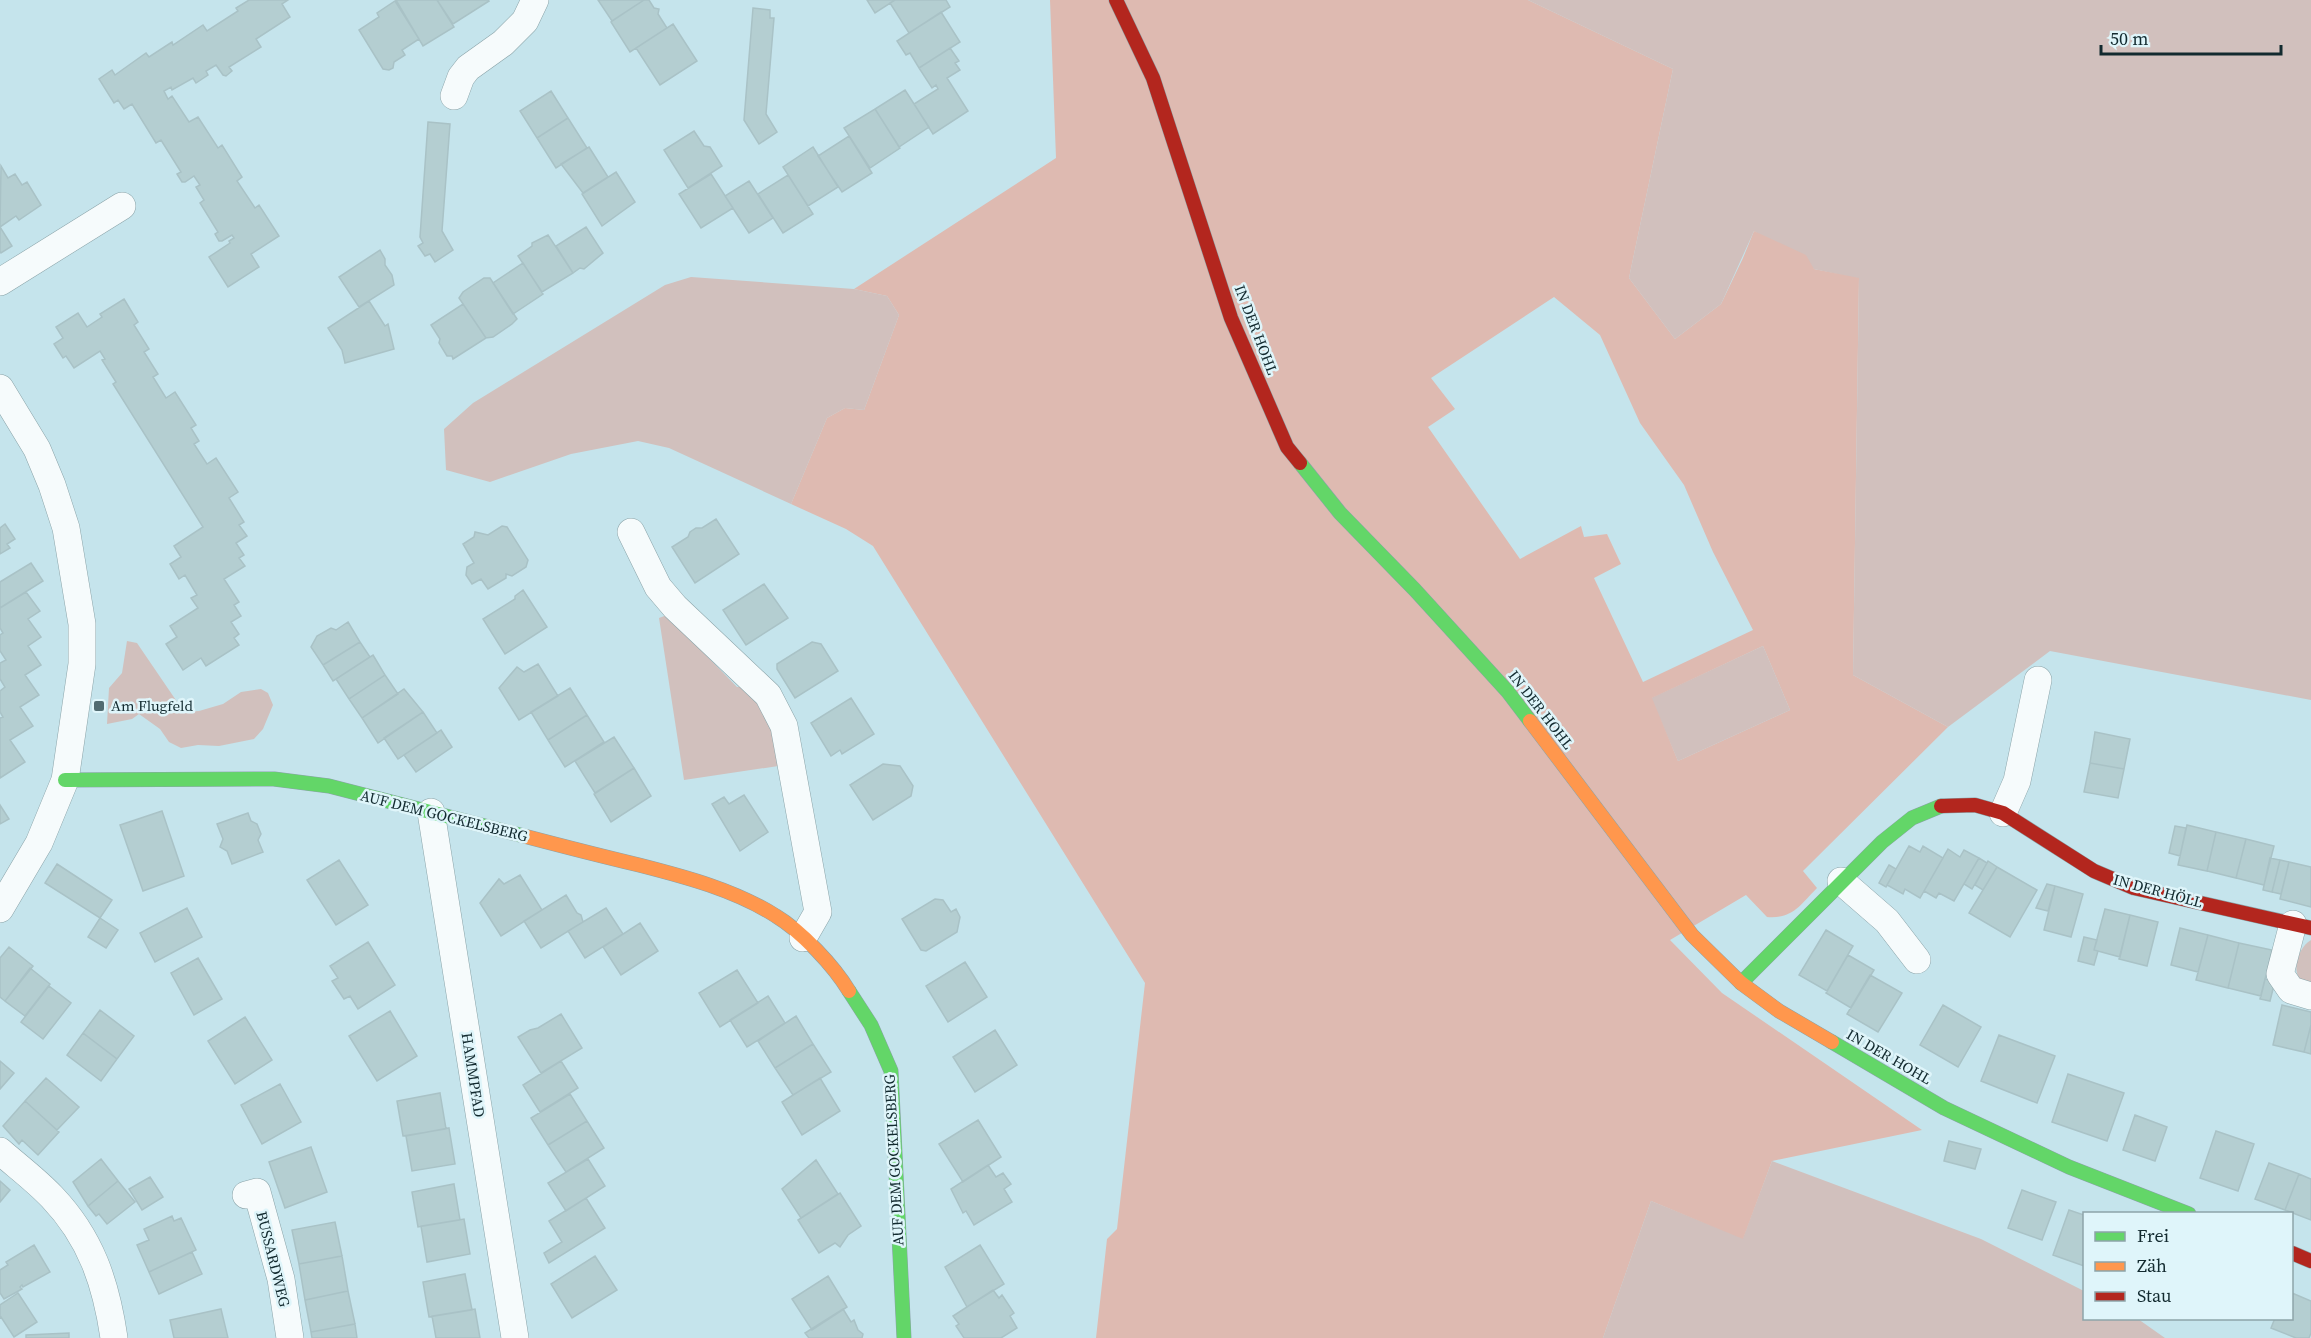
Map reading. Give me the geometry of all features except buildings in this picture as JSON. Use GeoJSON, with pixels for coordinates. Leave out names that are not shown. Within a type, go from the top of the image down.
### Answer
{"type":"FeatureCollection","features":[{"type":"Feature","properties":{"kind":"street"},"geometry":{"type":"LineString","coordinates":[[454,96],[461,77],[468,68],[503,44],[525,21],[535,0]]}},
{"type":"Feature","properties":{"kind":"street","name":"IN DER HOHL"},"geometry":{"type":"LineString","coordinates":[[1116,0],[1153,78],[1231,318],[1287,447],[1340,513],[1415,590],[1508,692],[1692,935],[1741,983],[1779,1011],[1944,1108],[2069,1167],[2184,1212]]}},
{"type":"Feature","properties":{"kind":"street"},"geometry":{"type":"LineString","coordinates":[[0,282],[122,206]]}},
{"type":"Feature","properties":{"kind":"street"},"geometry":{"type":"LineString","coordinates":[[0,388],[37,449],[52,485],[66,528],[82,624],[82,664],[65,780],[39,843],[0,909]]}},
{"type":"Feature","properties":{"kind":"street"},"geometry":{"type":"LineString","coordinates":[[631,532],[658,587],[675,607],[768,695],[784,726],[818,912],[803,938]]}},
{"type":"Feature","properties":{"kind":"street"},"geometry":{"type":"LineString","coordinates":[[2003,813],[2017,781],[2038,680]]}},
{"type":"Feature","properties":{"kind":"street","name":"AUF DEM GOCKELSBERG"},"geometry":{"type":"LineString","coordinates":[[65,780],[274,779],[329,786],[692,879],[743,899],[777,916],[803,938],[842,979],[871,1025],[891,1071],[904,1338]]}},
{"type":"Feature","properties":{"kind":"street","name":"IN DER HÖLL"},"geometry":{"type":"LineString","coordinates":[[1741,983],[1841,881],[1912,818],[1944,805],[1975,805],[2003,813],[2094,871],[2121,884],[2302,926],[2280,974],[2291,990],[2311,996]]}},
{"type":"Feature","properties":{"kind":"street","name":"HAMMPFAD"},"geometry":{"type":"LineString","coordinates":[[430,812],[516,1338]]}},
{"type":"Feature","properties":{"kind":"street"},"geometry":{"type":"LineString","coordinates":[[1841,881],[1887,921],[1917,960]]}},
{"type":"Feature","properties":{"kind":"street"},"geometry":{"type":"LineString","coordinates":[[0,1151],[52,1196],[74,1223],[90,1250],[109,1300],[114,1338]]}},
{"type":"Feature","properties":{"kind":"street","name":"BUSSARDWEG"},"geometry":{"type":"LineString","coordinates":[[246,1195],[257,1192],[281,1279],[291,1338]]}},
{"type":"Feature","properties":{"kind":"street"},"geometry":{"type":"LineString","coordinates":[[2293,1253],[2311,1261]]}},
{"type":"Feature","properties":{"kind":"shaded area"},"geometry":{"type":"Polygon","coordinates":[[[1050,0],[1528,0],[1673,69],[1629,278],[1675,339],[1721,304],[1754,231],[1806,255],[1814,269],[1859,278],[1853,675],[1948,727],[1803,871],[1817,888],[1795,910],[1783,916],[1767,917],[1746,895],[1670,940],[1722,993],[1922,1130],[1772,1161],[1743,1239],[1651,1201],[1603,1338],[1096,1338],[1107,1239],[1117,1229],[1145,983],[873,546],[846,529],[791,504],[827,418],[845,408],[864,410],[899,315],[887,296],[854,289],[1056,158],[1050,0]],[[1554,297],[1431,378],[1455,409],[1428,427],[1520,559],[1581,526],[1584,537],[1607,534],[1621,564],[1594,578],[1643,682],[1753,630],[1713,552],[1684,485],[1640,423],[1600,335],[1554,297]],[[1763,646],[1652,698],[1678,761],[1790,710],[1763,646]]]}},
{"type":"Feature","properties":{"kind":"shaded area"},"geometry":{"type":"Polygon","coordinates":[[[1528,0],[2311,0],[2311,700],[2050,651],[1948,727],[1853,675],[1859,279],[1814,269],[1754,231],[1721,304],[1675,339],[1629,278],[1673,69],[1528,0]]]}},
{"type":"Feature","properties":{"kind":"shaded area"},"geometry":{"type":"Polygon","coordinates":[[[691,277],[854,289],[887,296],[899,315],[864,410],[845,408],[827,418],[791,504],[669,448],[638,441],[571,454],[490,482],[446,470],[444,429],[473,403],[665,285],[691,277]]]}},
{"type":"Feature","properties":{"kind":"shaded area"},"geometry":{"type":"Polygon","coordinates":[[[667,615],[737,687],[747,686],[761,699],[785,765],[684,780],[659,618],[667,615]]]}},
{"type":"Feature","properties":{"kind":"shaded area"},"geometry":{"type":"Polygon","coordinates":[[[127,641],[137,643],[184,712],[199,711],[223,704],[241,692],[261,689],[268,693],[273,705],[263,729],[254,739],[219,746],[198,745],[181,748],[169,742],[160,729],[139,714],[132,719],[107,724],[109,688],[122,673],[127,641]]]}},
{"type":"Feature","properties":{"kind":"shaded area"},"geometry":{"type":"Polygon","coordinates":[[[1763,646],[1790,710],[1678,761],[1651,698],[1763,646]]]}},
{"type":"Feature","properties":{"kind":"shaded area"},"geometry":{"type":"Polygon","coordinates":[[[2311,940],[2311,989],[2301,980],[2296,969],[2300,952],[2311,940]]]}},
{"type":"Feature","properties":{"kind":"shaded area"},"geometry":{"type":"Polygon","coordinates":[[[1772,1161],[1981,1239],[2083,1290],[2083,1320],[2139,1320],[2165,1338],[1603,1338],[1651,1201],[1743,1238],[1772,1161]]]}},
{"type":"Feature","properties":{"kind":"traffic: fast"},"geometry":{"type":"LineString","coordinates":[[1300,463],[1340,513],[1415,590],[1508,692],[1530,721]]}},
{"type":"Feature","properties":{"kind":"traffic: fast"},"geometry":{"type":"LineString","coordinates":[[65,780],[274,779],[329,786],[524,836]]}},
{"type":"Feature","properties":{"kind":"traffic: fast"},"geometry":{"type":"LineString","coordinates":[[1741,983],[1882,842],[1912,818],[1941,806]]}},
{"type":"Feature","properties":{"kind":"traffic: fast"},"geometry":{"type":"LineString","coordinates":[[849,991],[871,1025],[891,1071],[904,1338]]}},
{"type":"Feature","properties":{"kind":"traffic: fast"},"geometry":{"type":"LineString","coordinates":[[1832,1042],[1944,1108],[2069,1167],[2184,1212]]}},
{"type":"Feature","properties":{"kind":"traffic: slow"},"geometry":{"type":"LineString","coordinates":[[1530,721],[1692,935],[1741,983],[1779,1011],[1832,1042]]}},
{"type":"Feature","properties":{"kind":"traffic: slow"},"geometry":{"type":"LineString","coordinates":[[524,836],[674,874],[744,899],[776,916],[796,931],[826,960],[849,991]]}},
{"type":"Feature","properties":{"kind":"traffic: jam"},"geometry":{"type":"LineString","coordinates":[[1116,0],[1153,78],[1231,318],[1287,447],[1300,463]]}},
{"type":"Feature","properties":{"kind":"traffic: jam"},"geometry":{"type":"LineString","coordinates":[[1941,806],[1975,805],[2003,813],[2094,871],[2134,888],[2311,928]]}},
{"type":"Feature","properties":{"kind":"traffic: jam"},"geometry":{"type":"LineString","coordinates":[[2293,1253],[2311,1261]]}},
{"type":"Feature","properties":{"kind":"place","name":"Am Flugfeld"},"geometry":{"type":"Point","coordinates":[99,706]}}]}
